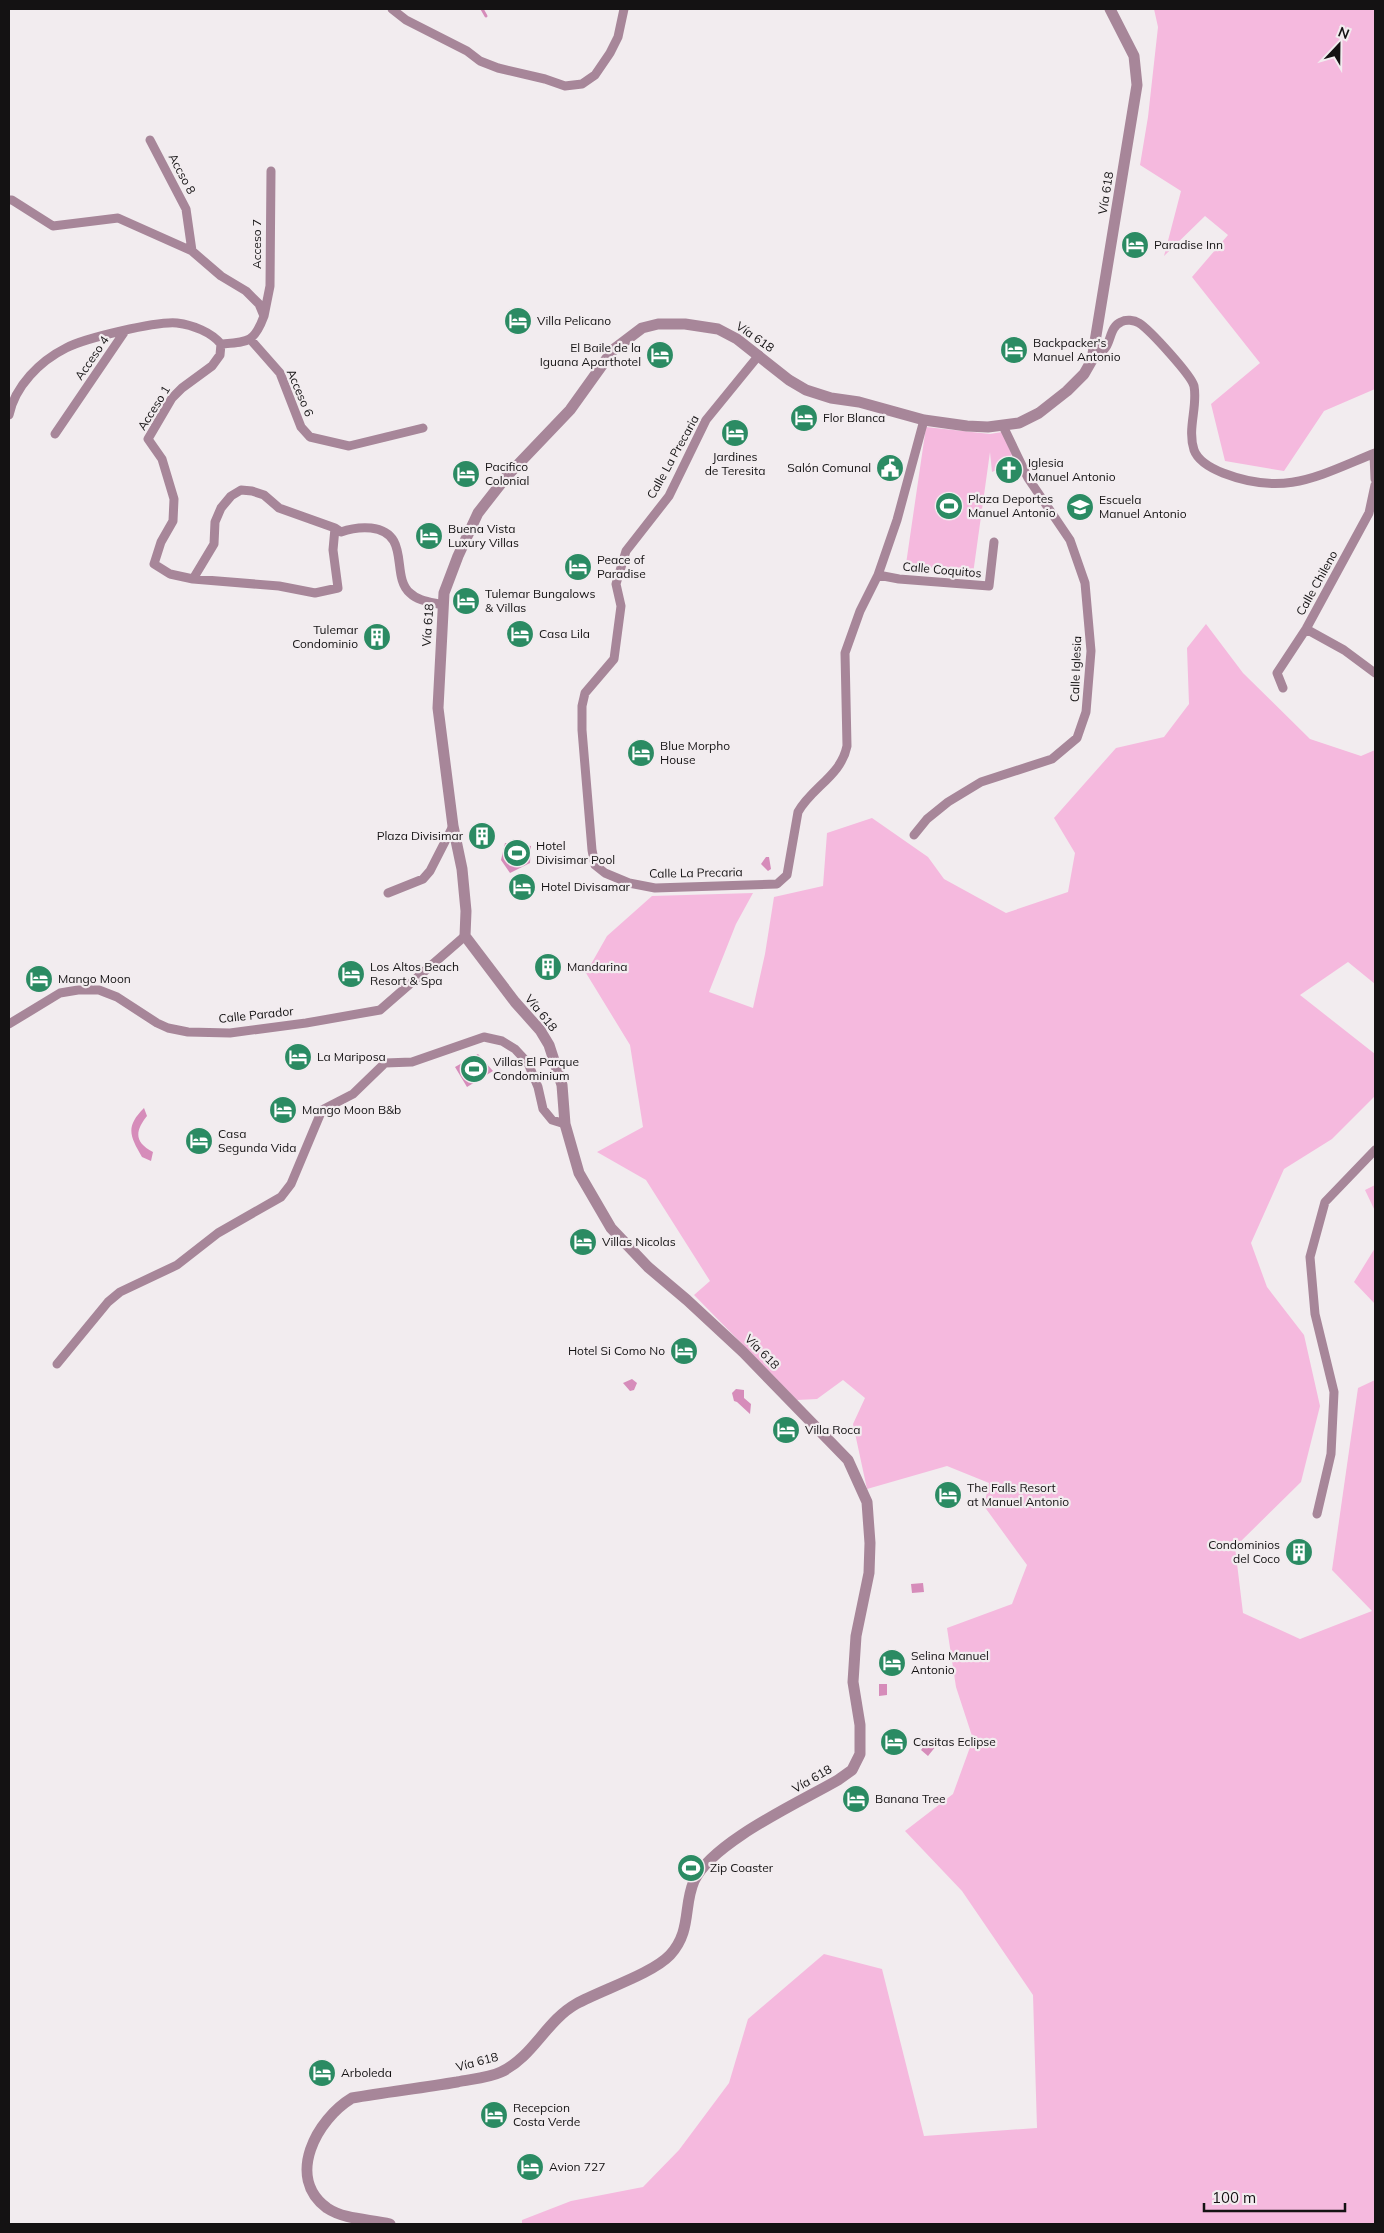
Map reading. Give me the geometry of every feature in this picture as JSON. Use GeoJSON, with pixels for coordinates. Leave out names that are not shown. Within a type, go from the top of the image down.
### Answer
{"type":"FeatureCollection","features":[{"type":"Feature","properties":{"kind":"street"},"geometry":{"type":"LineString","coordinates":[[392,9],[414,25],[467,51],[480,61],[498,68],[545,78],[565,86],[582,84],[595,75],[614,45],[624,9]]}},
{"type":"Feature","properties":{"kind":"street","name":"Vía 618"},"geometry":{"type":"LineString","coordinates":[[390,2224],[349,2217],[329,2209],[316,2199],[308,2179],[308,2154],[323,2124],[338,2106],[352,2098],[479,2078],[501,2072],[524,2056],[560,2014],[576,2004],[654,1966],[669,1956],[682,1940],[694,1881],[706,1862],[737,1837],[838,1780],[852,1770],[860,1754],[860,1726],[853,1682],[856,1636],[870,1573],[870,1543],[866,1502],[848,1460],[743,1352],[648,1267],[611,1228],[579,1173],[565,1124],[562,1085],[548,1045],[540,1030],[515,1002],[465,936],[466,911],[462,870],[453,826],[438,708],[444,593],[458,556],[478,513],[507,476],[570,410],[613,350],[642,328],[658,324],[684,324],[718,329],[738,339],[783,376],[806,390],[831,398],[859,402],[924,420],[968,426],[1003,426],[1019,423],[1039,413],[1067,392],[1084,374],[1092,360],[1137,85],[1134,56],[1110,9]]}},
{"type":"Feature","properties":{"kind":"street","name":"Accso 8"},"geometry":{"type":"LineString","coordinates":[[150,140],[186,209],[192,251]]}},
{"type":"Feature","properties":{"kind":"street","name":"Acceso 7"},"geometry":{"type":"LineString","coordinates":[[264,316],[270,286],[271,171]]}},
{"type":"Feature","properties":{"kind":"street"},"geometry":{"type":"LineString","coordinates":[[10,198],[53,226],[118,218],[192,251],[221,276],[246,291],[259,304],[264,316],[258,333],[250,339],[242,342],[221,344]]}},
{"type":"Feature","properties":{"kind":"street"},"geometry":{"type":"LineString","coordinates":[[1092,360],[1106,348],[1114,327],[1119,322],[1127,320],[1138,322],[1180,365],[1193,384],[1195,395],[1191,434],[1194,452],[1215,469],[1259,484],[1297,483],[1312,480],[1374,454],[1375,479]]}},
{"type":"Feature","properties":{"kind":"street","name":"Acceso 4"},"geometry":{"type":"LineString","coordinates":[[55,434],[125,331],[164,323],[178,323],[194,327],[214,336],[221,344]]}},
{"type":"Feature","properties":{"kind":"street"},"geometry":{"type":"LineString","coordinates":[[9,415],[17,393],[42,363],[67,347],[125,331]]}},
{"type":"Feature","properties":{"kind":"street","name":"Acceso 6"},"geometry":{"type":"LineString","coordinates":[[250,339],[280,373],[301,427],[310,436],[349,446],[423,428]]}},
{"type":"Feature","properties":{"kind":"street","name":"Acceso 1"},"geometry":{"type":"LineString","coordinates":[[221,344],[220,355],[212,366],[182,388],[172,398],[148,439],[162,459],[174,499],[173,521],[161,542],[154,564],[170,574],[193,579],[279,586],[315,593],[338,588],[333,550],[335,528]]}},
{"type":"Feature","properties":{"kind":"street","name":"Calle La Precaria"},"geometry":{"type":"LineString","coordinates":[[759,355],[706,420],[669,496],[626,551],[616,584],[621,606],[614,659],[585,693],[582,706],[582,730],[592,850],[595,865],[605,873],[629,883],[655,888],[777,884],[787,875],[798,812],[803,804],[840,767],[844,756],[846,746],[845,653],[860,611],[878,575],[897,520],[924,420]]}},
{"type":"Feature","properties":{"kind":"street","name":"Calle Iglesia"},"geometry":{"type":"LineString","coordinates":[[914,835],[927,818],[948,802],[981,782],[1052,759],[1077,738],[1086,712],[1091,651],[1085,583],[1070,540],[1028,478],[1003,426]]}},
{"type":"Feature","properties":{"kind":"street","name":"Calle Chileno"},"geometry":{"type":"LineString","coordinates":[[1283,688],[1277,673],[1306,629],[1369,513],[1375,485]]}},
{"type":"Feature","properties":{"kind":"street"},"geometry":{"type":"LineString","coordinates":[[193,579],[214,544],[216,522],[221,508],[231,496],[240,490],[252,491],[264,495],[280,508],[335,528],[341,532],[358,527],[378,529],[386,534],[399,552],[402,582],[408,593],[419,599],[443,605]]}},
{"type":"Feature","properties":{"kind":"street","name":"Calle Coquitos"},"geometry":{"type":"LineString","coordinates":[[878,575],[899,579],[990,586],[994,542]]}},
{"type":"Feature","properties":{"kind":"street"},"geometry":{"type":"LineString","coordinates":[[1306,629],[1344,650],[1375,673]]}},
{"type":"Feature","properties":{"kind":"street"},"geometry":{"type":"LineString","coordinates":[[388,892],[423,879],[430,871],[453,826]]}},
{"type":"Feature","properties":{"kind":"street","name":"Calle Parador"},"geometry":{"type":"LineString","coordinates":[[9,1024],[60,993],[78,990],[99,990],[117,997],[168,1028],[188,1032],[230,1033],[306,1023],[380,1010],[465,936]]}},
{"type":"Feature","properties":{"kind":"street"},"geometry":{"type":"LineString","coordinates":[[57,1364],[108,1302],[120,1292],[177,1265],[218,1234],[281,1197],[291,1184],[322,1110],[352,1094],[385,1063],[412,1062],[484,1036],[502,1041],[515,1049],[528,1063],[538,1087],[543,1109],[552,1120],[565,1124]]}},
{"type":"Feature","properties":{"kind":"street"},"geometry":{"type":"LineString","coordinates":[[1318,1514],[1331,1454],[1334,1392],[1315,1314],[1310,1257],[1325,1202],[1375,1150]]}},
{"type":"Feature","properties":{"kind":"shaded area"},"geometry":{"type":"Polygon","coordinates":[[[1154,9],[1375,9],[1375,389],[1324,411],[1284,471],[1225,461],[1211,404],[1260,363],[1192,277],[1228,235],[1205,216],[1164,256],[1181,191],[1140,165],[1148,117],[1158,27],[1154,9]]]}},
{"type":"Feature","properties":{"kind":"shaded area","name":"Plaza Deportes Manuel Antonio"},"geometry":{"type":"Polygon","coordinates":[[[926,427],[990,434],[1002,432],[1014,454],[998,462],[1001,468],[992,472],[990,452],[973,574],[906,564],[926,427]]]}},
{"type":"Feature","properties":{"kind":"shaded area"},"geometry":{"type":"Polygon","coordinates":[[[1206,624],[1243,673],[1310,739],[1361,756],[1375,750],[1375,984],[1348,962],[1300,995],[1375,1054],[1375,1096],[1332,1139],[1284,1169],[1251,1243],[1267,1287],[1304,1335],[1320,1406],[1301,1482],[1235,1547],[1243,1613],[1300,1639],[1372,1611],[1332,1570],[1358,1388],[1375,1380],[1375,2224],[522,2224],[522,2220],[571,2201],[643,2187],[679,2150],[729,2083],[748,2019],[824,1954],[882,1969],[924,2136],[1037,2128],[1033,1995],[962,1891],[905,1831],[953,1794],[973,1739],[956,1687],[947,1628],[1012,1604],[1027,1565],[984,1506],[989,1483],[947,1466],[867,1489],[853,1424],[865,1398],[843,1380],[817,1399],[797,1400],[694,1295],[710,1281],[646,1180],[597,1152],[643,1127],[630,1045],[586,973],[607,936],[652,896],[753,893],[736,924],[709,992],[753,1008],[765,954],[774,897],[823,886],[827,833],[872,818],[928,857],[944,879],[1006,913],[1068,892],[1075,853],[1054,818],[1116,748],[1164,737],[1189,704],[1187,648],[1206,624]]]}},
{"type":"Feature","properties":{"kind":"shaded area","name":"Hotel Divisimar Pool"},"geometry":{"type":"Polygon","coordinates":[[[505,843],[531,846],[530,863],[510,873],[501,860],[505,843]]]}},
{"type":"Feature","properties":{"kind":"shaded area"},"geometry":{"type":"Polygon","coordinates":[[[766,857],[769,857],[771,869],[768,871],[761,864],[766,857]]]}},
{"type":"Feature","properties":{"kind":"shaded area","name":"Villas El Parque Condominium"},"geometry":{"type":"Polygon","coordinates":[[[478,1054],[493,1071],[467,1087],[455,1067],[478,1054]]]}},
{"type":"Feature","properties":{"kind":"shaded area"},"geometry":{"type":"Polygon","coordinates":[[[144,1108],[147,1116],[140,1127],[138,1136],[142,1144],[153,1152],[151,1161],[142,1157],[131,1132],[134,1121],[144,1108]]]}},
{"type":"Feature","properties":{"kind":"shaded area"},"geometry":{"type":"Polygon","coordinates":[[[1375,1185],[1375,1211],[1365,1190],[1375,1185]]]}},
{"type":"Feature","properties":{"kind":"shaded area"},"geometry":{"type":"Polygon","coordinates":[[[1375,1248],[1375,1304],[1354,1282],[1375,1248]]]}},
{"type":"Feature","properties":{"kind":"shaded area"},"geometry":{"type":"Polygon","coordinates":[[[632,1379],[637,1383],[634,1390],[630,1391],[623,1383],[632,1379]]]}},
{"type":"Feature","properties":{"kind":"shaded area"},"geometry":{"type":"Polygon","coordinates":[[[736,1389],[744,1390],[744,1398],[751,1404],[750,1414],[734,1401],[732,1393],[736,1389]]]}},
{"type":"Feature","properties":{"kind":"shaded area"},"geometry":{"type":"Polygon","coordinates":[[[923,1583],[924,1592],[912,1593],[911,1584],[923,1583]]]}},
{"type":"Feature","properties":{"kind":"shaded area"},"geometry":{"type":"Polygon","coordinates":[[[879,1684],[887,1684],[887,1695],[879,1696],[879,1684]]]}},
{"type":"Feature","properties":{"kind":"shaded area"},"geometry":{"type":"Polygon","coordinates":[[[929,1740],[936,1746],[928,1756],[921,1750],[929,1740]]]}},
{"type":"Feature","properties":{"kind":"waterway"},"geometry":{"type":"LineString","coordinates":[[482,9],[486,16]]}},
{"type":"Feature","properties":{"kind":"place","name":"Paradise Inn"},"geometry":{"type":"Point","coordinates":[1135,245]}},
{"type":"Feature","properties":{"kind":"place","name":"Villa Pelicano"},"geometry":{"type":"Point","coordinates":[518,321]}},
{"type":"Feature","properties":{"kind":"place","name":"Backpacker's Manuel Antonio"},"geometry":{"type":"Point","coordinates":[1014,350]}},
{"type":"Feature","properties":{"kind":"place","name":"El Baile de la Iguana Aparthotel"},"geometry":{"type":"Point","coordinates":[660,355]}},
{"type":"Feature","properties":{"kind":"place","name":"Flor Blanca"},"geometry":{"type":"Point","coordinates":[804,418]}},
{"type":"Feature","properties":{"kind":"place","name":"Jardines de Teresita"},"geometry":{"type":"Point","coordinates":[735,433]}},
{"type":"Feature","properties":{"kind":"place","name":"Salón Comunal"},"geometry":{"type":"Point","coordinates":[890,468]}},
{"type":"Feature","properties":{"kind":"place","name":"Iglesia Manuel Antonio"},"geometry":{"type":"Point","coordinates":[1009,470]}},
{"type":"Feature","properties":{"kind":"place","name":"Pacifico Colonial"},"geometry":{"type":"Point","coordinates":[466,474]}},
{"type":"Feature","properties":{"kind":"place","name":"Plaza Deportes Manuel Antonio"},"geometry":{"type":"Point","coordinates":[949,506]}},
{"type":"Feature","properties":{"kind":"place","name":"Escuela Manuel Antonio"},"geometry":{"type":"Point","coordinates":[1080,507]}},
{"type":"Feature","properties":{"kind":"place","name":"Buena Vista Luxury Villas"},"geometry":{"type":"Point","coordinates":[429,536]}},
{"type":"Feature","properties":{"kind":"place","name":"Peace of Paradise"},"geometry":{"type":"Point","coordinates":[578,567]}},
{"type":"Feature","properties":{"kind":"place","name":"Tulemar Bungalows & Villas"},"geometry":{"type":"Point","coordinates":[466,601]}},
{"type":"Feature","properties":{"kind":"place","name":"Casa Lila"},"geometry":{"type":"Point","coordinates":[520,634]}},
{"type":"Feature","properties":{"kind":"place","name":"Tulemar Condominio"},"geometry":{"type":"Point","coordinates":[377,637]}},
{"type":"Feature","properties":{"kind":"place","name":"Blue Morpho House"},"geometry":{"type":"Point","coordinates":[641,753]}},
{"type":"Feature","properties":{"kind":"place","name":"Plaza Divisimar"},"geometry":{"type":"Point","coordinates":[482,836]}},
{"type":"Feature","properties":{"kind":"place","name":"Hotel Divisimar Pool"},"geometry":{"type":"Point","coordinates":[517,853]}},
{"type":"Feature","properties":{"kind":"place","name":"Hotel Divisamar"},"geometry":{"type":"Point","coordinates":[522,887]}},
{"type":"Feature","properties":{"kind":"place","name":"Mandarina"},"geometry":{"type":"Point","coordinates":[548,967]}},
{"type":"Feature","properties":{"kind":"place","name":"Los Altos Beach Resort & Spa"},"geometry":{"type":"Point","coordinates":[351,974]}},
{"type":"Feature","properties":{"kind":"place","name":"Mango Moon"},"geometry":{"type":"Point","coordinates":[39,979]}},
{"type":"Feature","properties":{"kind":"place","name":"La Mariposa"},"geometry":{"type":"Point","coordinates":[298,1057]}},
{"type":"Feature","properties":{"kind":"place","name":"Villas El Parque Condominium"},"geometry":{"type":"Point","coordinates":[474,1069]}},
{"type":"Feature","properties":{"kind":"place","name":"Mango Moon B&b"},"geometry":{"type":"Point","coordinates":[283,1110]}},
{"type":"Feature","properties":{"kind":"place","name":"Casa Segunda Vida"},"geometry":{"type":"Point","coordinates":[199,1141]}},
{"type":"Feature","properties":{"kind":"place","name":"Villas Nicolas"},"geometry":{"type":"Point","coordinates":[583,1242]}},
{"type":"Feature","properties":{"kind":"place","name":"Hotel Si Como No"},"geometry":{"type":"Point","coordinates":[684,1351]}},
{"type":"Feature","properties":{"kind":"place","name":"Villa Roca"},"geometry":{"type":"Point","coordinates":[786,1430]}},
{"type":"Feature","properties":{"kind":"place","name":"The Falls Resort at Manuel Antonio"},"geometry":{"type":"Point","coordinates":[948,1495]}},
{"type":"Feature","properties":{"kind":"place","name":"Condominios del Coco"},"geometry":{"type":"Point","coordinates":[1299,1552]}},
{"type":"Feature","properties":{"kind":"place","name":"Selina Manuel Antonio"},"geometry":{"type":"Point","coordinates":[892,1663]}},
{"type":"Feature","properties":{"kind":"place","name":"Casitas Eclipse"},"geometry":{"type":"Point","coordinates":[894,1742]}},
{"type":"Feature","properties":{"kind":"place","name":"Banana Tree"},"geometry":{"type":"Point","coordinates":[856,1799]}},
{"type":"Feature","properties":{"kind":"place","name":"Zip Coaster"},"geometry":{"type":"Point","coordinates":[691,1868]}},
{"type":"Feature","properties":{"kind":"place","name":"Arboleda"},"geometry":{"type":"Point","coordinates":[322,2073]}},
{"type":"Feature","properties":{"kind":"place","name":"Recepcion Costa Verde"},"geometry":{"type":"Point","coordinates":[494,2115]}},
{"type":"Feature","properties":{"kind":"place","name":"Avion 727"},"geometry":{"type":"Point","coordinates":[530,2167]}}]}
